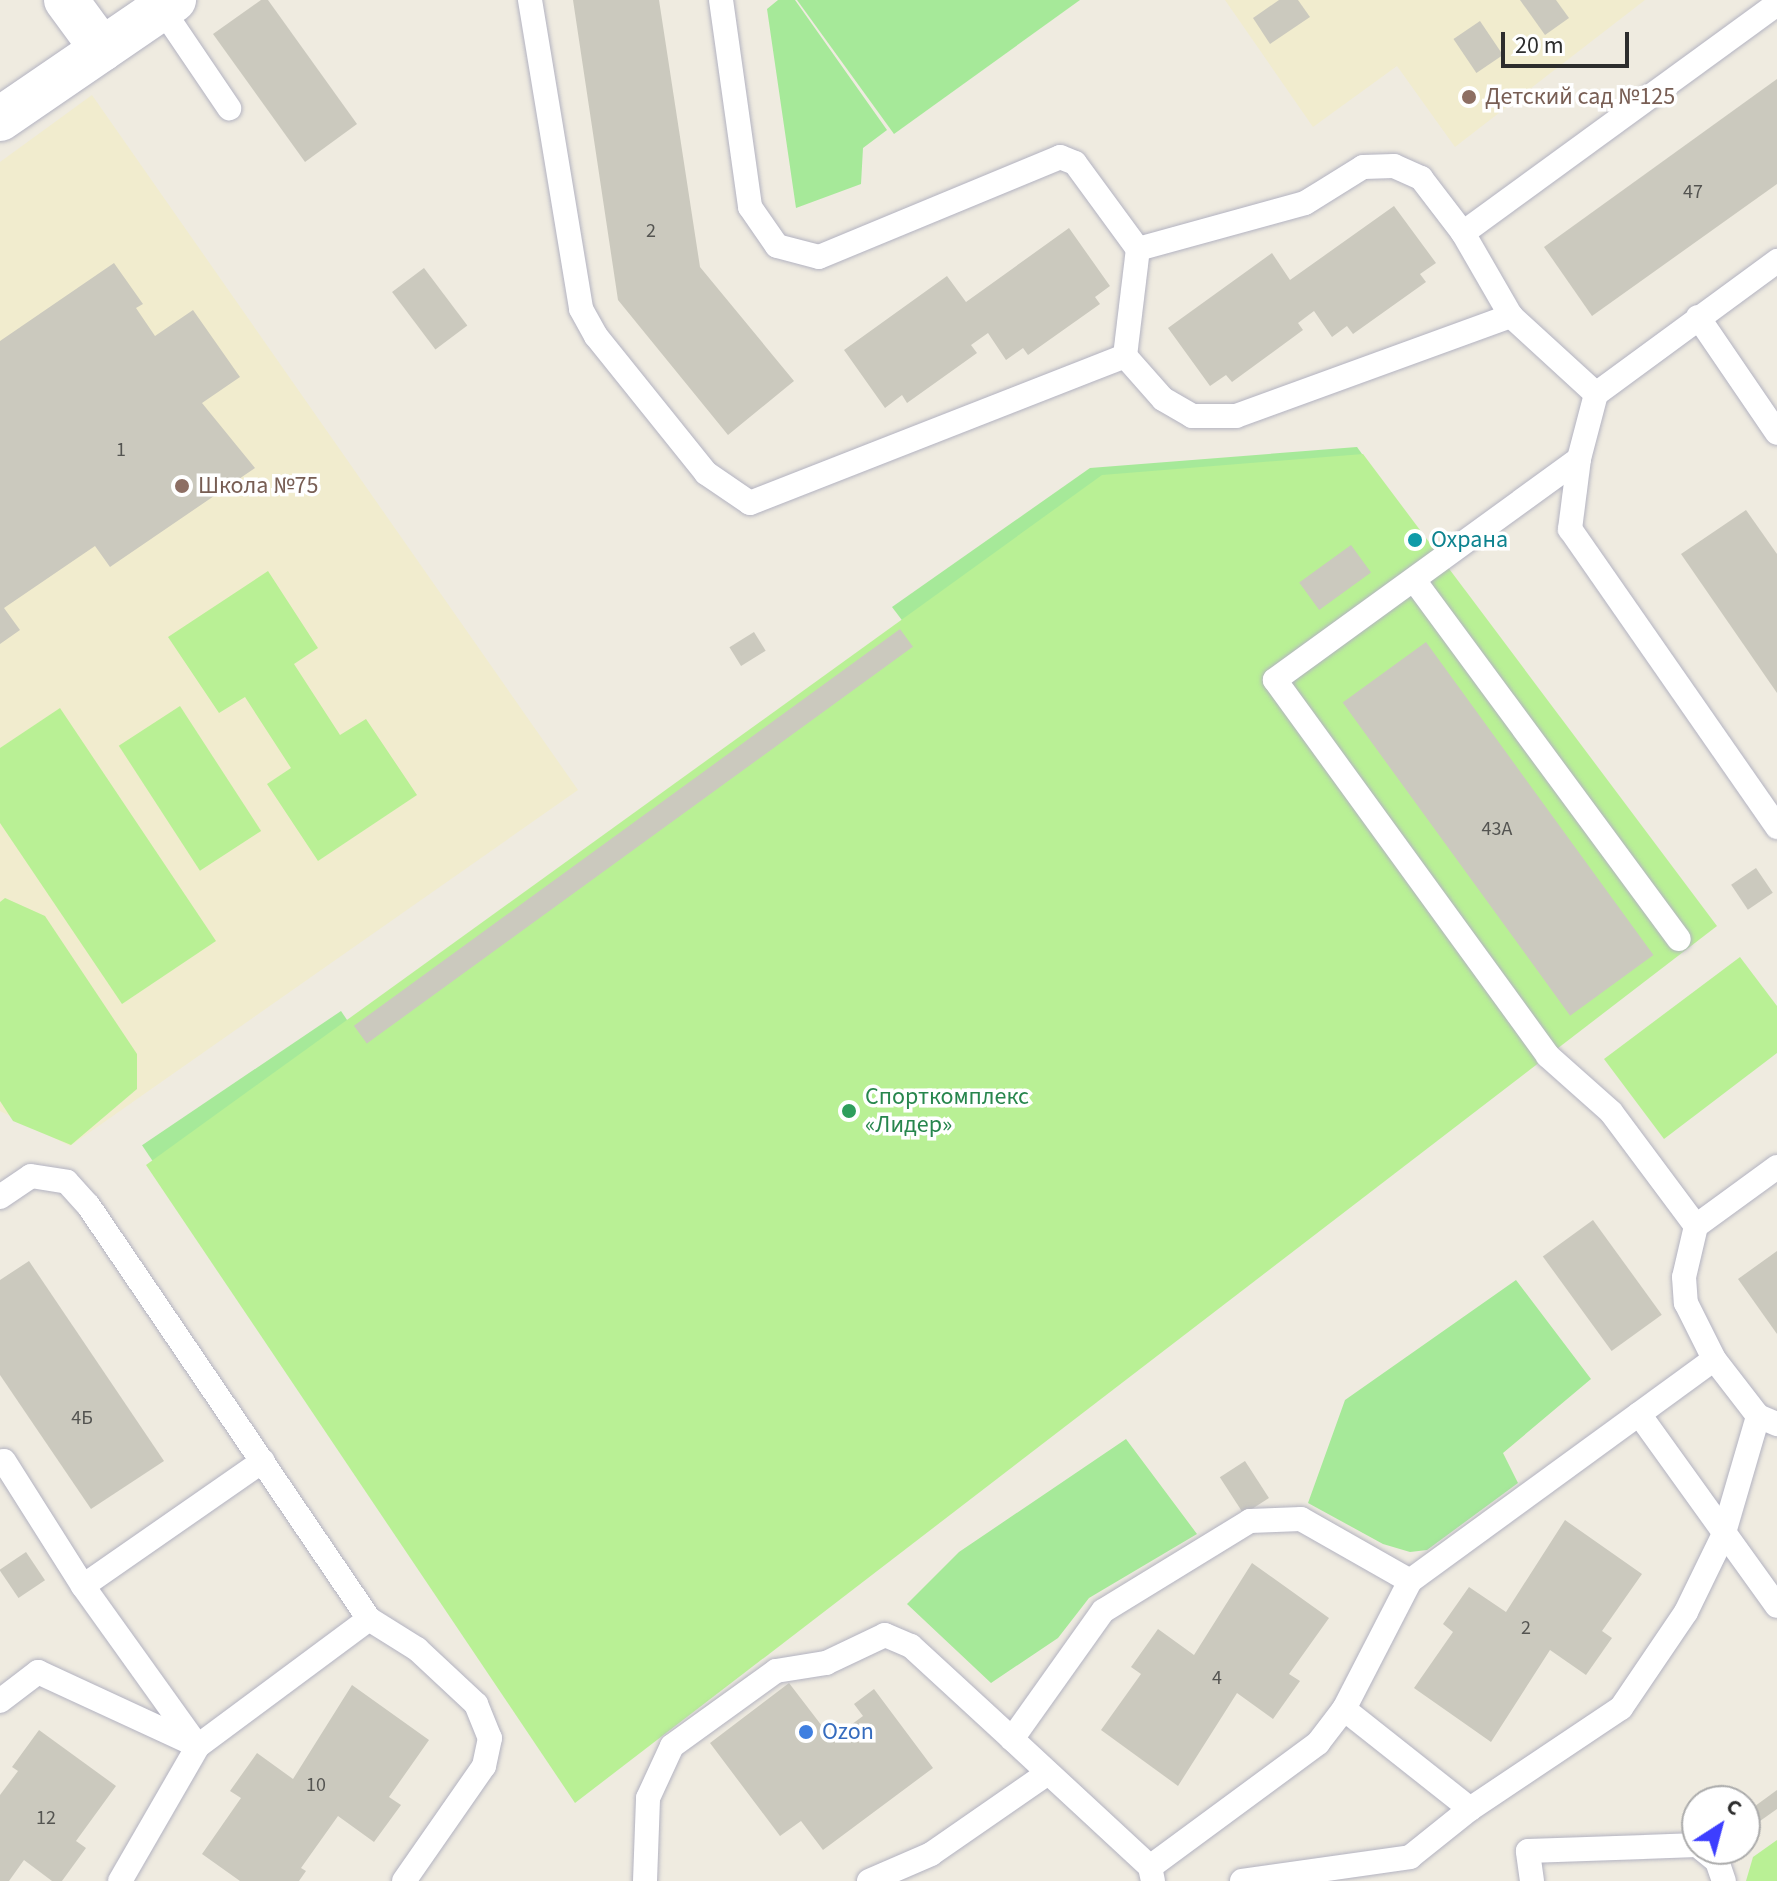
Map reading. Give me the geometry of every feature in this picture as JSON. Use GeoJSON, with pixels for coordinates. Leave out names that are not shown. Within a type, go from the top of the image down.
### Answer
{"type":"FeatureCollection","features":[{"type":"Feature","properties":{"kind":"street"},"geometry":{"type":"LineString","coordinates":[[66,0],[102,49]]}},
{"type":"Feature","properties":{"kind":"street"},"geometry":{"type":"LineString","coordinates":[[0,119],[168,4]]}},
{"type":"Feature","properties":{"kind":"lane"},"geometry":{"type":"LineString","coordinates":[[530,0],[581,309],[596,336],[706,473],[750,503],[1125,356]]}},
{"type":"Feature","properties":{"kind":"lane"},"geometry":{"type":"LineString","coordinates":[[721,0],[750,207],[777,246],[819,257],[1060,157],[1075,163],[1138,249],[1125,356],[1163,399],[1192,416],[1236,416],[1511,316]]}},
{"type":"Feature","properties":{"kind":"lane"},"geometry":{"type":"LineString","coordinates":[[168,4],[229,108]]}},
{"type":"Feature","properties":{"kind":"lane"},"geometry":{"type":"LineString","coordinates":[[1463,233],[1777,4]]}},
{"type":"Feature","properties":{"kind":"lane"},"geometry":{"type":"LineString","coordinates":[[1138,249],[1305,203],[1363,167],[1394,166],[1421,178],[1463,233],[1511,316],[1596,394]]}},
{"type":"Feature","properties":{"kind":"lane"},"geometry":{"type":"LineString","coordinates":[[1777,261],[1596,394],[1579,459],[1570,529],[1777,827]]}},
{"type":"Feature","properties":{"kind":"lane"},"geometry":{"type":"LineString","coordinates":[[1698,317],[1777,433]]}},
{"type":"Feature","properties":{"kind":"lane"},"geometry":{"type":"LineString","coordinates":[[1579,459],[1275,680],[1548,1056],[1611,1112],[1696,1226]]}},
{"type":"Feature","properties":{"kind":"lane"},"geometry":{"type":"LineString","coordinates":[[1414,580],[1679,939]]}},
{"type":"Feature","properties":{"kind":"lane"},"geometry":{"type":"LineString","coordinates":[[1242,1881],[1410,1857],[1470,1809],[1621,1708],[1686,1612],[1723,1536],[1768,1420],[1714,1359],[1686,1303],[1684,1277],[1696,1226],[1777,1167]]}},
{"type":"Feature","properties":{"kind":"lane"},"geometry":{"type":"LineString","coordinates":[[0,1197],[31,1176],[67,1182],[88,1205],[369,1619],[417,1649],[476,1704],[490,1738],[484,1766],[405,1881]]}},
{"type":"Feature","properties":{"kind":"lane"},"geometry":{"type":"LineString","coordinates":[[645,1881],[648,1798],[672,1746],[776,1671],[826,1663],[885,1635],[911,1646],[1151,1874],[1318,1743],[1344,1709],[1410,1581],[1714,1359]]}},
{"type":"Feature","properties":{"kind":"lane"},"geometry":{"type":"LineString","coordinates":[[1639,1414],[1723,1536],[1777,1606]]}},
{"type":"Feature","properties":{"kind":"lane"},"geometry":{"type":"LineString","coordinates":[[0,1463],[4,1461],[83,1586],[198,1746]]}},
{"type":"Feature","properties":{"kind":"lane"},"geometry":{"type":"LineString","coordinates":[[83,1586],[263,1461]]}},
{"type":"Feature","properties":{"kind":"lane"},"geometry":{"type":"LineString","coordinates":[[1012,1739],[1103,1611],[1250,1521],[1301,1519],[1410,1581]]}},
{"type":"Feature","properties":{"kind":"lane"},"geometry":{"type":"LineString","coordinates":[[120,1881],[198,1746],[369,1619]]}},
{"type":"Feature","properties":{"kind":"lane"},"geometry":{"type":"LineString","coordinates":[[0,1701],[38,1672],[198,1746]]}},
{"type":"Feature","properties":{"kind":"lane"},"geometry":{"type":"LineString","coordinates":[[1344,1709],[1470,1809]]}},
{"type":"Feature","properties":{"kind":"lane"},"geometry":{"type":"LineString","coordinates":[[869,1881],[931,1854],[1048,1773]]}},
{"type":"Feature","properties":{"kind":"lane"},"geometry":{"type":"LineString","coordinates":[[1532,1881],[1528,1851],[1681,1846]]}},
{"type":"Feature","properties":{"kind":"shaded area","name":"Детский сад №125"},"geometry":{"type":"Polygon","coordinates":[[[1225,0],[1645,0],[1455,147],[1397,66],[1313,127],[1225,0]]]}},
{"type":"Feature","properties":{"kind":"shaded area","name":"Школа №75"},"geometry":{"type":"Polygon","coordinates":[[[92,95],[578,790],[70,1146],[0,1111],[0,162],[92,95]]]}},
{"type":"Feature","properties":{"kind":"green space"},"geometry":{"type":"Polygon","coordinates":[[[778,0],[795,0],[887,130],[863,148],[861,184],[796,208],[767,9],[778,0]]]}},
{"type":"Feature","properties":{"kind":"green space"},"geometry":{"type":"Polygon","coordinates":[[[797,0],[1080,0],[894,134],[797,0]]]}},
{"type":"Feature","properties":{"kind":"green space"},"geometry":{"type":"Polygon","coordinates":[[[1357,447],[1417,530],[920,644],[892,607],[1090,468],[1357,447]]]}},
{"type":"Feature","properties":{"kind":"green space","name":"Спорткомплекс «Лидер»"},"geometry":{"type":"Polygon","coordinates":[[[1363,454],[1717,926],[575,1803],[146,1165],[1102,475],[1363,454]]]}},
{"type":"Feature","properties":{"kind":"green space"},"geometry":{"type":"Polygon","coordinates":[[[268,571],[318,648],[294,664],[340,735],[366,719],[417,795],[318,861],[267,784],[291,768],[245,697],[219,713],[168,637],[268,571]]]}},
{"type":"Feature","properties":{"kind":"green space"},"geometry":{"type":"Polygon","coordinates":[[[180,706],[261,831],[200,871],[119,746],[180,706]]]}},
{"type":"Feature","properties":{"kind":"green space"},"geometry":{"type":"Polygon","coordinates":[[[60,708],[216,941],[122,1004],[0,823],[0,748],[60,708]]]}},
{"type":"Feature","properties":{"kind":"green space"},"geometry":{"type":"Polygon","coordinates":[[[5,898],[45,916],[137,1054],[137,1089],[71,1145],[13,1121],[0,1101],[0,902],[5,898]]]}},
{"type":"Feature","properties":{"kind":"green space"},"geometry":{"type":"Polygon","coordinates":[[[1740,957],[1777,1006],[1777,1053],[1664,1139],[1604,1059],[1740,957]]]}},
{"type":"Feature","properties":{"kind":"green space"},"geometry":{"type":"Polygon","coordinates":[[[341,1011],[360,1039],[161,1173],[142,1145],[341,1011]]]}},
{"type":"Feature","properties":{"kind":"green space"},"geometry":{"type":"Polygon","coordinates":[[[1516,1280],[1591,1379],[1503,1453],[1518,1483],[1427,1550],[1410,1552],[1383,1544],[1308,1503],[1345,1400],[1516,1280]]]}},
{"type":"Feature","properties":{"kind":"green space"},"geometry":{"type":"Polygon","coordinates":[[[1126,1439],[1197,1534],[1089,1598],[1058,1638],[991,1683],[907,1604],[959,1552],[1126,1439]]]}},
{"type":"Feature","properties":{"kind":"green space"},"geometry":{"type":"Polygon","coordinates":[[[1777,1840],[1777,1881],[1746,1881],[1751,1865],[1761,1865],[1761,1851],[1777,1840]]]}},
{"type":"Feature","properties":{"kind":"building"},"geometry":{"type":"Polygon","coordinates":[[[261,0],[268,0],[357,124],[305,162],[213,34],[261,0]]]}},
{"type":"Feature","properties":{"kind":"building"},"geometry":{"type":"Polygon","coordinates":[[[573,0],[659,0],[700,267],[794,381],[728,435],[618,300],[573,0]]]}},
{"type":"Feature","properties":{"kind":"building"},"geometry":{"type":"Polygon","coordinates":[[[1279,0],[1298,0],[1310,17],[1270,44],[1253,18],[1279,0]]]}},
{"type":"Feature","properties":{"kind":"building"},"geometry":{"type":"Polygon","coordinates":[[[1520,0],[1556,0],[1569,18],[1545,35],[1520,0]]]}},
{"type":"Feature","properties":{"kind":"building"},"geometry":{"type":"Polygon","coordinates":[[[1480,21],[1503,55],[1476,73],[1453,39],[1480,21]]]}},
{"type":"Feature","properties":{"kind":"building"},"geometry":{"type":"Polygon","coordinates":[[[1777,79],[1777,184],[1592,316],[1544,247],[1777,79]]]}},
{"type":"Feature","properties":{"kind":"building"},"geometry":{"type":"Polygon","coordinates":[[[1394,206],[1436,263],[1420,274],[1426,282],[1353,334],[1347,326],[1332,337],[1314,311],[1298,323],[1303,330],[1232,382],[1226,375],[1210,386],[1168,328],[1272,253],[1290,280],[1394,206]]]}},
{"type":"Feature","properties":{"kind":"building"},"geometry":{"type":"Polygon","coordinates":[[[1069,228],[1110,286],[1095,297],[1100,304],[1028,355],[1023,348],[1006,360],[988,333],[971,345],[977,353],[907,403],[902,395],[885,408],[844,350],[947,276],[966,302],[1069,228]]]}},
{"type":"Feature","properties":{"kind":"building"},"geometry":{"type":"Polygon","coordinates":[[[114,263],[143,304],[136,308],[155,336],[193,310],[240,377],[202,403],[255,468],[110,567],[95,546],[4,608],[20,630],[0,644],[0,341],[114,263]]]}},
{"type":"Feature","properties":{"kind":"building"},"geometry":{"type":"Polygon","coordinates":[[[424,268],[467,326],[435,350],[392,292],[424,268]]]}},
{"type":"Feature","properties":{"kind":"building"},"geometry":{"type":"Polygon","coordinates":[[[1746,510],[1777,554],[1777,693],[1681,554],[1746,510]]]}},
{"type":"Feature","properties":{"kind":"building","name":"Охрана"},"geometry":{"type":"Polygon","coordinates":[[[1419,531],[1425,539],[1411,549],[1405,541],[1419,531]]]}},
{"type":"Feature","properties":{"kind":"building"},"geometry":{"type":"Polygon","coordinates":[[[1351,545],[1371,573],[1319,610],[1299,583],[1351,545]]]}},
{"type":"Feature","properties":{"kind":"building"},"geometry":{"type":"Polygon","coordinates":[[[900,629],[913,647],[367,1044],[354,1026],[900,629]]]}},
{"type":"Feature","properties":{"kind":"building"},"geometry":{"type":"Polygon","coordinates":[[[754,632],[766,651],[741,666],[729,647],[754,632]]]}},
{"type":"Feature","properties":{"kind":"building"},"geometry":{"type":"Polygon","coordinates":[[[1426,642],[1653,955],[1570,1016],[1343,703],[1426,642]]]}},
{"type":"Feature","properties":{"kind":"building"},"geometry":{"type":"Polygon","coordinates":[[[1756,868],[1773,893],[1748,910],[1731,885],[1756,868]]]}},
{"type":"Feature","properties":{"kind":"building"},"geometry":{"type":"Polygon","coordinates":[[[1593,1220],[1662,1315],[1612,1351],[1543,1256],[1593,1220]]]}},
{"type":"Feature","properties":{"kind":"building"},"geometry":{"type":"Polygon","coordinates":[[[1777,1251],[1777,1334],[1738,1279],[1777,1251]]]}},
{"type":"Feature","properties":{"kind":"building"},"geometry":{"type":"Polygon","coordinates":[[[29,1261],[164,1461],[91,1509],[0,1375],[0,1280],[29,1261]]]}},
{"type":"Feature","properties":{"kind":"building"},"geometry":{"type":"Polygon","coordinates":[[[1245,1461],[1269,1498],[1244,1514],[1220,1477],[1245,1461]]]}},
{"type":"Feature","properties":{"kind":"building"},"geometry":{"type":"Polygon","coordinates":[[[1565,1520],[1642,1574],[1602,1631],[1612,1638],[1586,1675],[1550,1650],[1491,1742],[1414,1688],[1453,1632],[1443,1624],[1469,1587],[1506,1612],[1565,1520]]]}},
{"type":"Feature","properties":{"kind":"building"},"geometry":{"type":"Polygon","coordinates":[[[26,1552],[45,1580],[18,1598],[0,1570],[26,1552]]]}},
{"type":"Feature","properties":{"kind":"building"},"geometry":{"type":"Polygon","coordinates":[[[1252,1563],[1329,1618],[1289,1674],[1300,1681],[1273,1719],[1237,1693],[1178,1786],[1101,1730],[1141,1674],[1131,1667],[1158,1629],[1194,1655],[1252,1563]]]}},
{"type":"Feature","properties":{"kind":"building"},"geometry":{"type":"Polygon","coordinates":[[[789,1683],[832,1739],[863,1716],[854,1704],[874,1689],[933,1768],[823,1850],[801,1821],[780,1836],[710,1743],[789,1683]]]}},
{"type":"Feature","properties":{"kind":"building"},"geometry":{"type":"Polygon","coordinates":[[[352,1685],[429,1740],[389,1797],[401,1805],[374,1842],[338,1816],[301,1868],[306,1871],[299,1881],[240,1881],[202,1854],[241,1798],[230,1791],[257,1753],[293,1779],[352,1685]]]}},
{"type":"Feature","properties":{"kind":"building"},"geometry":{"type":"Polygon","coordinates":[[[39,1730],[116,1786],[76,1841],[86,1848],[62,1881],[52,1881],[24,1860],[9,1881],[0,1881],[0,1795],[18,1771],[12,1767],[39,1730]]]}},
{"type":"Feature","properties":{"kind":"building"},"geometry":{"type":"Polygon","coordinates":[[[1777,1790],[1777,1809],[1761,1820],[1761,1802],[1777,1790]]]}},
{"type":"Feature","properties":{"kind":"place","name":"Детский сад №125"},"geometry":{"type":"Point","coordinates":[1469,97]}},
{"type":"Feature","properties":{"kind":"place","name":"Школа №75"},"geometry":{"type":"Point","coordinates":[182,486]}},
{"type":"Feature","properties":{"kind":"place","name":"Охрана"},"geometry":{"type":"Point","coordinates":[1415,540]}},
{"type":"Feature","properties":{"kind":"place","name":"Спорткомплекс «Лидер»"},"geometry":{"type":"Point","coordinates":[849,1111]}},
{"type":"Feature","properties":{"kind":"place","name":"Ozon"},"geometry":{"type":"Point","coordinates":[806,1732]}}]}
